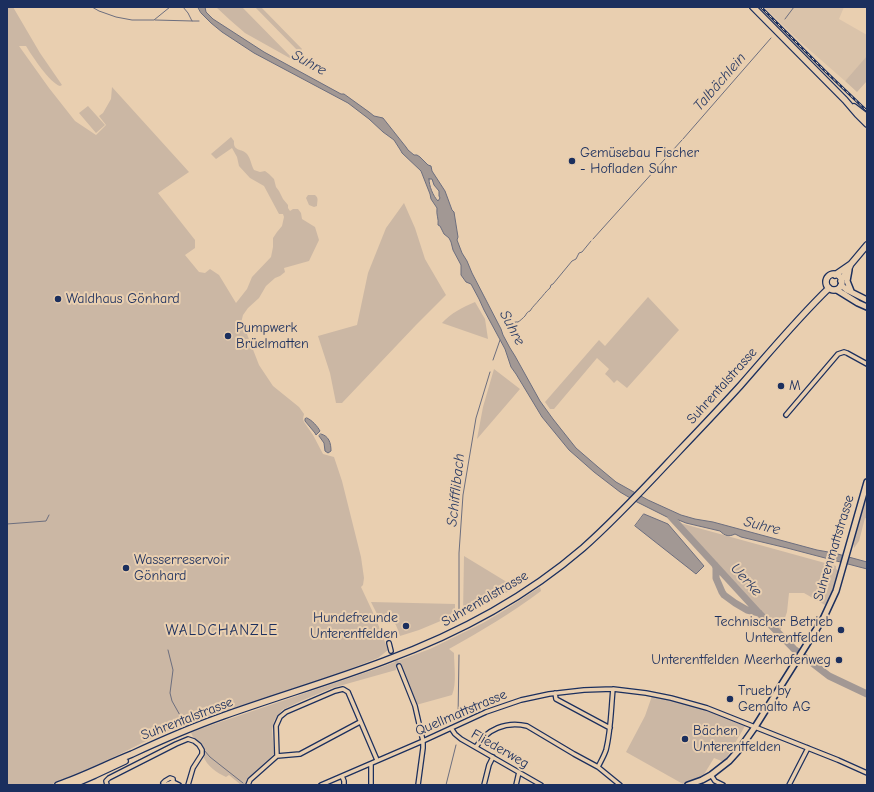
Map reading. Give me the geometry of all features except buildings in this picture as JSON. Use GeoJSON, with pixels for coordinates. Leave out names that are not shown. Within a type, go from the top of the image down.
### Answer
{"type":"FeatureCollection","features":[{"type":"Feature","properties":{"kind":"main road"},"geometry":{"type":"LineString","coordinates":[[753,7],[867,124]]}},
{"type":"Feature","properties":{"kind":"main road"},"geometry":{"type":"LineString","coordinates":[[845,100],[867,117]]}},
{"type":"Feature","properties":{"kind":"main road"},"geometry":{"type":"LineString","coordinates":[[851,264],[835,275],[830,275],[826,283],[831,290],[840,285],[851,264],[867,245]]}},
{"type":"Feature","properties":{"kind":"main road"},"geometry":{"type":"LineString","coordinates":[[835,275],[839,277],[840,285]]}},
{"type":"Feature","properties":{"kind":"main road","name":"Suhrentalstrasse"},"geometry":{"type":"LineString","coordinates":[[58,785],[92,772],[184,731],[384,661],[434,641],[469,624],[520,595],[582,548],[645,488],[739,387],[808,309],[829,288]]}},
{"type":"Feature","properties":{"kind":"main road"},"geometry":{"type":"LineString","coordinates":[[72,785],[79,784],[129,759],[151,745]]}},
{"type":"Feature","properties":{"kind":"street"},"geometry":{"type":"LineString","coordinates":[[851,264],[847,284],[851,292]]}},
{"type":"Feature","properties":{"kind":"street"},"geometry":{"type":"LineString","coordinates":[[840,285],[866,300]]}},
{"type":"Feature","properties":{"kind":"street"},"geometry":{"type":"LineString","coordinates":[[840,285],[858,303],[867,307]]}},
{"type":"Feature","properties":{"kind":"street"},"geometry":{"type":"LineString","coordinates":[[786,415],[838,354],[847,352],[867,364]]}},
{"type":"Feature","properties":{"kind":"street","name":"Suhrenmattstrasse"},"geometry":{"type":"LineString","coordinates":[[688,785],[711,775],[729,761],[738,751],[755,727],[824,617],[836,591],[867,482]]}},
{"type":"Feature","properties":{"kind":"street"},"geometry":{"type":"LineString","coordinates":[[388,643],[391,651]]}},
{"type":"Feature","properties":{"kind":"street"},"geometry":{"type":"LineString","coordinates":[[399,666],[415,706],[423,741],[418,785]]}},
{"type":"Feature","properties":{"kind":"street"},"geometry":{"type":"LineString","coordinates":[[277,756],[276,726],[280,717],[286,712],[334,691],[343,689],[348,692],[377,760]]}},
{"type":"Feature","properties":{"kind":"street"},"geometry":{"type":"LineString","coordinates":[[598,767],[606,750],[610,728],[612,689]]}},
{"type":"Feature","properties":{"kind":"street","name":"Quellmattstrasse"},"geometry":{"type":"LineString","coordinates":[[321,785],[486,712],[521,700],[555,693],[612,689],[671,698],[706,708],[867,773]]}},
{"type":"Feature","properties":{"kind":"street"},"geometry":{"type":"LineString","coordinates":[[555,693],[556,699],[610,728]]}},
{"type":"Feature","properties":{"kind":"street"},"geometry":{"type":"LineString","coordinates":[[248,785],[250,780],[277,756],[300,754],[360,722]]}},
{"type":"Feature","properties":{"kind":"street"},"geometry":{"type":"LineString","coordinates":[[476,747],[487,733],[497,727],[519,724],[527,726],[598,767],[620,785]]}},
{"type":"Feature","properties":{"kind":"street","name":"Fliederweg"},"geometry":{"type":"LineString","coordinates":[[451,728],[455,734],[541,785]]}},
{"type":"Feature","properties":{"kind":"street"},"geometry":{"type":"LineString","coordinates":[[107,785],[106,780],[109,778],[188,739],[199,745],[202,750],[202,754],[193,768],[188,785]]}},
{"type":"Feature","properties":{"kind":"street"},"geometry":{"type":"LineString","coordinates":[[789,785],[808,748]]}},
{"type":"Feature","properties":{"kind":"street"},"geometry":{"type":"LineString","coordinates":[[484,785],[489,765],[493,757]]}},
{"type":"Feature","properties":{"kind":"street"},"geometry":{"type":"LineString","coordinates":[[371,764],[371,785]]}},
{"type":"Feature","properties":{"kind":"street"},"geometry":{"type":"LineString","coordinates":[[516,785],[519,772]]}},
{"type":"Feature","properties":{"kind":"street"},"geometry":{"type":"LineString","coordinates":[[711,775],[715,781],[722,785]]}},
{"type":"Feature","properties":{"kind":"street"},"geometry":{"type":"LineString","coordinates":[[342,776],[344,785]]}},
{"type":"Feature","properties":{"kind":"street"},"geometry":{"type":"LineString","coordinates":[[173,782],[179,785]]}},
{"type":"Feature","properties":{"kind":"shaded area"},"geometry":{"type":"Polygon","coordinates":[[[7,7],[13,7],[40,53],[62,85],[60,86],[56,84],[46,75],[26,46],[19,46],[75,121],[96,135],[106,125],[99,116],[103,113],[111,99],[112,87],[189,172],[158,193],[195,240],[195,248],[185,255],[199,272],[205,273],[210,269],[219,275],[236,303],[247,289],[252,277],[271,257],[273,238],[282,226],[284,217],[283,214],[279,214],[264,186],[250,178],[239,166],[237,157],[232,148],[216,159],[211,154],[231,137],[234,141],[235,147],[247,154],[254,170],[260,172],[265,171],[274,179],[276,187],[288,205],[290,211],[293,209],[298,209],[301,213],[302,219],[315,227],[319,240],[309,261],[284,268],[285,272],[266,286],[259,298],[248,308],[243,315],[241,323],[245,329],[259,365],[273,386],[299,407],[304,414],[304,422],[323,454],[334,457],[342,481],[361,557],[364,578],[363,585],[361,587],[388,650],[378,658],[324,679],[208,716],[160,734],[86,771],[50,785],[7,785],[7,7]]]}},
{"type":"Feature","properties":{"kind":"shaded area"},"geometry":{"type":"Polygon","coordinates":[[[198,7],[205,7],[206,12],[213,19],[264,52],[341,94],[344,94],[374,116],[383,118],[408,150],[431,166],[432,171],[445,191],[454,212],[458,237],[457,240],[462,253],[510,348],[540,401],[553,419],[576,448],[598,467],[616,482],[648,500],[681,515],[867,562],[867,569],[741,537],[735,534],[727,536],[720,531],[686,523],[671,517],[669,518],[620,492],[594,472],[569,450],[542,417],[511,367],[505,349],[471,284],[466,282],[461,275],[461,265],[453,250],[449,238],[444,234],[438,225],[437,208],[431,199],[421,171],[402,153],[394,140],[348,103],[254,53],[222,32],[201,13],[198,7]],[[429,179],[431,188],[438,201],[440,198],[439,191],[434,185],[432,179],[429,179]]]}},
{"type":"Feature","properties":{"kind":"shaded area"},"geometry":{"type":"Polygon","coordinates":[[[216,7],[242,7],[295,61],[245,33],[216,7]]]}},
{"type":"Feature","properties":{"kind":"shaded area"},"geometry":{"type":"Polygon","coordinates":[[[255,7],[261,7],[302,49],[299,52],[255,7]]]}},
{"type":"Feature","properties":{"kind":"shaded area"},"geometry":{"type":"Polygon","coordinates":[[[764,7],[844,7],[839,19],[867,35],[867,57],[845,81],[797,39],[764,7]]]}},
{"type":"Feature","properties":{"kind":"shaded area"},"geometry":{"type":"Polygon","coordinates":[[[867,56],[867,81],[857,92],[845,81],[867,56]]]}},
{"type":"Feature","properties":{"kind":"shaded area"},"geometry":{"type":"Polygon","coordinates":[[[88,106],[105,125],[96,133],[79,113],[88,106]]]}},
{"type":"Feature","properties":{"kind":"shaded area"},"geometry":{"type":"Polygon","coordinates":[[[308,195],[315,195],[317,197],[317,206],[314,207],[309,205],[306,198],[308,195]]]}},
{"type":"Feature","properties":{"kind":"shaded area"},"geometry":{"type":"Polygon","coordinates":[[[404,203],[415,228],[425,259],[446,295],[342,403],[336,403],[330,373],[318,336],[357,325],[368,273],[386,228],[404,203]]]}},
{"type":"Feature","properties":{"kind":"shaded area"},"geometry":{"type":"Polygon","coordinates":[[[648,297],[679,330],[627,388],[617,380],[614,383],[605,374],[609,369],[597,358],[554,409],[550,409],[545,402],[599,340],[605,346],[648,297]]]}},
{"type":"Feature","properties":{"kind":"shaded area"},"geometry":{"type":"Polygon","coordinates":[[[475,302],[485,319],[488,339],[442,323],[449,316],[475,302]]]}},
{"type":"Feature","properties":{"kind":"shaded area"},"geometry":{"type":"Polygon","coordinates":[[[494,369],[520,389],[477,439],[483,407],[494,369]]]}},
{"type":"Feature","properties":{"kind":"shaded area"},"geometry":{"type":"Polygon","coordinates":[[[307,418],[315,424],[320,431],[316,435],[305,421],[307,418]]]}},
{"type":"Feature","properties":{"kind":"shaded area"},"geometry":{"type":"Polygon","coordinates":[[[321,434],[328,438],[330,443],[331,451],[328,453],[325,451],[324,443],[319,436],[321,434]]]}},
{"type":"Feature","properties":{"kind":"shaded area"},"geometry":{"type":"Polygon","coordinates":[[[865,500],[867,501],[867,519],[865,518],[859,541],[854,548],[853,543],[865,500]]]}},
{"type":"Feature","properties":{"kind":"shaded area"},"geometry":{"type":"Polygon","coordinates":[[[644,514],[668,524],[704,566],[696,574],[635,526],[644,514]]]}},
{"type":"Feature","properties":{"kind":"shaded area"},"geometry":{"type":"Polygon","coordinates":[[[680,523],[836,566],[836,569],[839,571],[834,588],[825,605],[804,593],[789,593],[787,612],[780,632],[680,523]]]}},
{"type":"Feature","properties":{"kind":"shaded area"},"geometry":{"type":"Polygon","coordinates":[[[464,556],[515,587],[498,598],[463,614],[464,556]]]}},
{"type":"Feature","properties":{"kind":"shaded area"},"geometry":{"type":"Polygon","coordinates":[[[540,587],[541,591],[519,607],[485,629],[449,649],[454,653],[455,680],[452,695],[416,705],[401,670],[403,669],[400,665],[396,667],[396,670],[332,688],[282,710],[274,721],[272,730],[274,754],[247,779],[246,785],[241,785],[229,775],[226,777],[213,769],[203,756],[201,744],[192,735],[191,732],[430,649],[483,623],[540,587]]]}},
{"type":"Feature","properties":{"kind":"shaded area","name":"Hundefreunde Unterentfelden"},"geometry":{"type":"Polygon","coordinates":[[[371,602],[455,604],[455,615],[400,636],[393,621],[388,617],[379,618],[371,602]]]}},
{"type":"Feature","properties":{"kind":"shaded area","name":"Bächen Unterentfelden"},"geometry":{"type":"Polygon","coordinates":[[[652,696],[688,704],[745,726],[724,762],[714,758],[703,776],[683,784],[626,752],[645,716],[652,696]]]}},
{"type":"Feature","properties":{"kind":"waterway"},"geometry":{"type":"LineString","coordinates":[[92,7],[116,17],[132,20],[154,20],[170,7]]}},
{"type":"Feature","properties":{"kind":"waterway"},"geometry":{"type":"LineString","coordinates":[[183,7],[192,21],[199,21]]}},
{"type":"Feature","properties":{"kind":"waterway"},"geometry":{"type":"LineString","coordinates":[[785,19],[794,7]]}},
{"type":"Feature","properties":{"kind":"waterway"},"geometry":{"type":"LineString","coordinates":[[155,20],[192,21]]}},
{"type":"Feature","properties":{"kind":"waterway","name":"Talbächlein"},"geometry":{"type":"LineString","coordinates":[[683,139],[771,38]]}},
{"type":"Feature","properties":{"kind":"waterway","name":"Talbächlein"},"geometry":{"type":"LineString","coordinates":[[593,239],[682,140]]}},
{"type":"Feature","properties":{"kind":"waterway","name":"Talbächlein"},"geometry":{"type":"LineString","coordinates":[[505,326],[518,322],[524,317],[591,241]]}},
{"type":"Feature","properties":{"kind":"waterway","name":"Suhre"},"geometry":{"type":"LineString","coordinates":[[493,360],[500,340]]}},
{"type":"Feature","properties":{"kind":"waterway","name":"Schifflibach"},"geometry":{"type":"LineString","coordinates":[[459,612],[459,553],[463,495],[476,418],[490,372]]}},
{"type":"Feature","properties":{"kind":"waterway"},"geometry":{"type":"LineString","coordinates":[[7,524],[46,521],[49,515]]}},
{"type":"Feature","properties":{"kind":"waterway","name":"Uerke"},"geometry":{"type":"LineString","coordinates":[[671,517],[794,649],[829,676],[867,694]]}},
{"type":"Feature","properties":{"kind":"waterway","name":"Uerke"},"geometry":{"type":"LineString","coordinates":[[715,565],[716,578],[724,595],[747,610],[759,613]]}},
{"type":"Feature","properties":{"kind":"waterway"},"geometry":{"type":"LineString","coordinates":[[168,650],[173,670],[170,693],[172,701],[186,726]]}},
{"type":"Feature","properties":{"kind":"waterway","name":"Schifflibach"},"geometry":{"type":"LineString","coordinates":[[458,719],[459,655]]}},
{"type":"Feature","properties":{"kind":"waterway","name":"Schifflibach"},"geometry":{"type":"LineString","coordinates":[[446,785],[456,745]]}},
{"type":"Feature","properties":{"kind":"waterway"},"geometry":{"type":"LineString","coordinates":[[204,750],[210,757],[243,783]]}},
{"type":"Feature","properties":{"kind":"tunnel"},"geometry":{"type":"LineString","coordinates":[[391,651],[399,666]]}},
{"type":"Feature","properties":{"kind":"railway"},"geometry":{"type":"LineString","coordinates":[[761,7],[867,111]]}},
{"type":"Feature","properties":{"kind":"place","name":"Gemüsebau Fischer - Hofladen Suhr"},"geometry":{"type":"Point","coordinates":[572,161]}},
{"type":"Feature","properties":{"kind":"place","name":"Waldhaus Gönhard"},"geometry":{"type":"Point","coordinates":[58,299]}},
{"type":"Feature","properties":{"kind":"place","name":"Pumpwerk Brüelmatten"},"geometry":{"type":"Point","coordinates":[228,336]}},
{"type":"Feature","properties":{"kind":"place","name":"M"},"geometry":{"type":"Point","coordinates":[781,386]}},
{"type":"Feature","properties":{"kind":"place","name":"Wasserreservoir Gönhard"},"geometry":{"type":"Point","coordinates":[126,568]}},
{"type":"Feature","properties":{"kind":"place","name":"Hundefreunde Unterentfelden"},"geometry":{"type":"Point","coordinates":[406,626]}},
{"type":"Feature","properties":{"kind":"place","name":"Technischer Betrieb Unterentfelden"},"geometry":{"type":"Point","coordinates":[841,630]}},
{"type":"Feature","properties":{"kind":"place","name":"Unterentfelden Meerhafenweg"},"geometry":{"type":"Point","coordinates":[839,660]}},
{"type":"Feature","properties":{"kind":"place","name":"Trueb by Gemalto AG"},"geometry":{"type":"Point","coordinates":[730,699]}},
{"type":"Feature","properties":{"kind":"place","name":"Bächen Unterentfelden"},"geometry":{"type":"Point","coordinates":[685,739]}},
{"type":"Feature","properties":{"kind":"district","name":"WALDCHANZLE"},"geometry":{"type":"Point","coordinates":[222,631]}}]}
